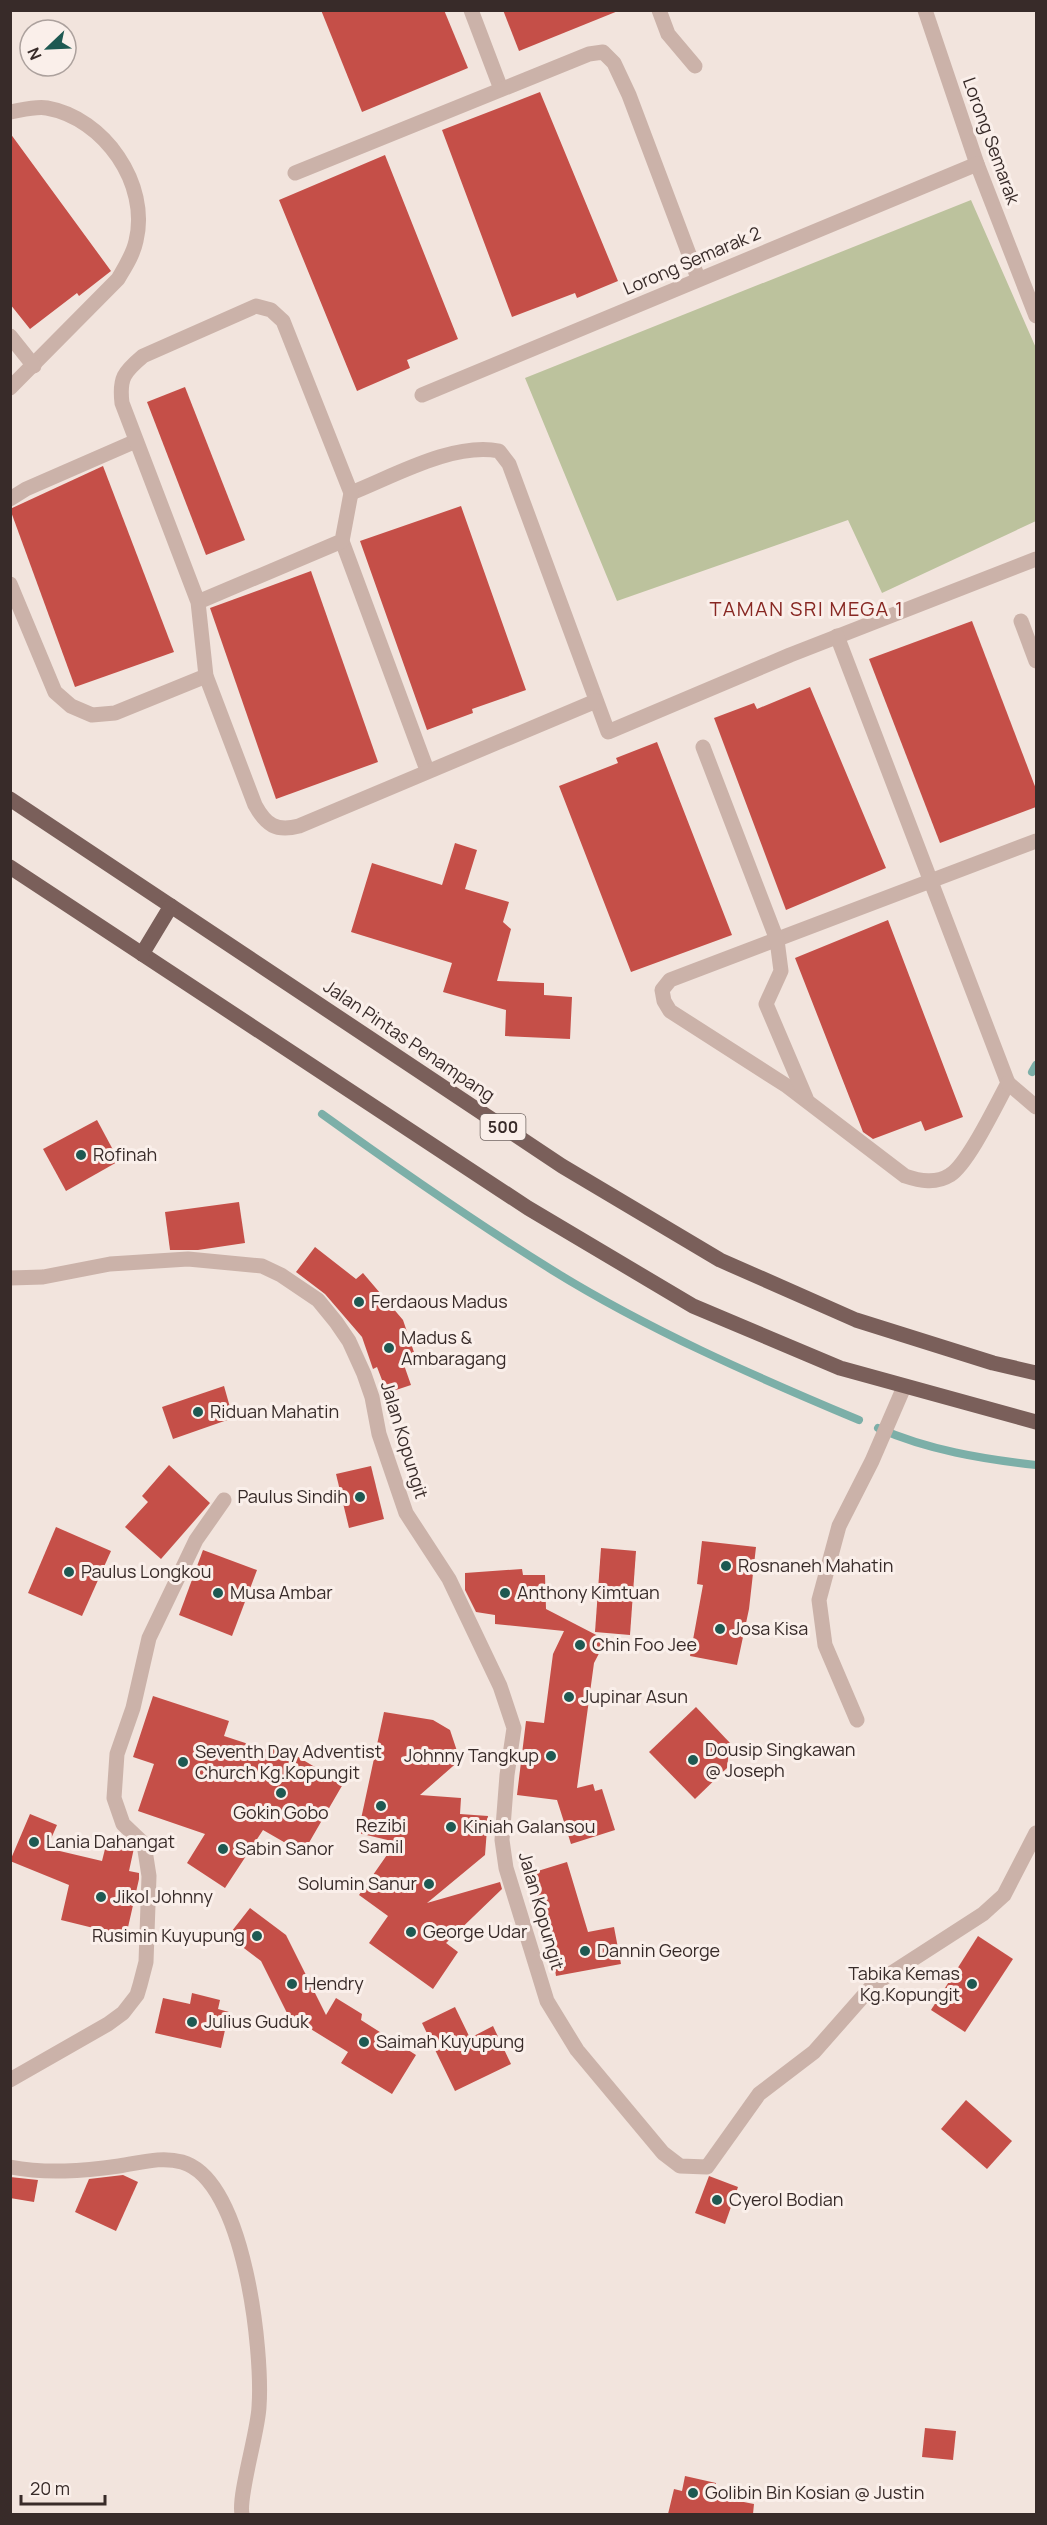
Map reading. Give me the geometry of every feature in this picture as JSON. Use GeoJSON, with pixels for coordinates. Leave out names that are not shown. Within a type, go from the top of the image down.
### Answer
{"type":"FeatureCollection","features":[{"type":"Feature","properties":{"kind":"main road","name":"Jalan Pintas Penampang"},"geometry":{"type":"LineString","coordinates":[[10,799],[562,1166],[720,1260],[856,1320],[993,1363],[1036,1373]]}},
{"type":"Feature","properties":{"kind":"main road"},"geometry":{"type":"LineString","coordinates":[[10,867],[528,1208],[693,1306],[840,1368],[1036,1422]]}},
{"type":"Feature","properties":{"kind":"main road"},"geometry":{"type":"LineString","coordinates":[[142,954],[171,906]]}},
{"type":"Feature","properties":{"kind":"street"},"geometry":{"type":"LineString","coordinates":[[471,10],[501,89]]}},
{"type":"Feature","properties":{"kind":"street"},"geometry":{"type":"LineString","coordinates":[[659,10],[668,34],[695,66]]}},
{"type":"Feature","properties":{"kind":"street","name":"Lorong Semarak"},"geometry":{"type":"LineString","coordinates":[[924,10],[977,164],[1036,316]]}},
{"type":"Feature","properties":{"kind":"street"},"geometry":{"type":"LineString","coordinates":[[295,173],[589,54],[603,52],[614,63],[629,95],[698,278]]}},
{"type":"Feature","properties":{"kind":"street"},"geometry":{"type":"LineString","coordinates":[[10,112],[45,108],[68,114],[91,128],[119,155],[133,185],[138,216],[136,240],[129,260],[118,279],[10,388]]}},
{"type":"Feature","properties":{"kind":"street","name":"Lorong Semarak 2"},"geometry":{"type":"LineString","coordinates":[[422,395],[698,278],[977,164]]}},
{"type":"Feature","properties":{"kind":"street"},"geometry":{"type":"LineString","coordinates":[[427,770],[342,541],[351,493],[284,321],[271,310],[256,306],[239,311],[143,356],[129,368],[120,384],[122,403],[198,602],[206,676],[255,805],[264,821],[274,828],[286,829],[299,825],[596,701]]}},
{"type":"Feature","properties":{"kind":"street"},"geometry":{"type":"LineString","coordinates":[[10,336],[34,366]]}},
{"type":"Feature","properties":{"kind":"street"},"geometry":{"type":"LineString","coordinates":[[10,499],[26,489],[136,441]]}},
{"type":"Feature","properties":{"kind":"street"},"geometry":{"type":"LineString","coordinates":[[351,493],[463,449],[484,448],[499,451],[509,464],[608,732],[837,636],[1036,559]]}},
{"type":"Feature","properties":{"kind":"street"},"geometry":{"type":"LineString","coordinates":[[198,602],[342,541]]}},
{"type":"Feature","properties":{"kind":"street"},"geometry":{"type":"LineString","coordinates":[[10,584],[55,692],[71,706],[92,715],[115,713],[206,676]]}},
{"type":"Feature","properties":{"kind":"street"},"geometry":{"type":"LineString","coordinates":[[1021,621],[1036,662]]}},
{"type":"Feature","properties":{"kind":"street"},"geometry":{"type":"LineString","coordinates":[[837,636],[1008,1083],[1036,1107]]}},
{"type":"Feature","properties":{"kind":"street"},"geometry":{"type":"LineString","coordinates":[[703,747],[777,940],[781,971],[766,1004],[807,1101]]}},
{"type":"Feature","properties":{"kind":"street"},"geometry":{"type":"LineString","coordinates":[[1008,1083],[963,1162],[951,1175],[934,1181],[920,1181],[905,1176],[807,1101],[670,1011],[662,990],[670,980],[1036,841]]}},
{"type":"Feature","properties":{"kind":"street","name":"Jalan Kopungit"},"geometry":{"type":"LineString","coordinates":[[10,1278],[43,1277],[110,1264],[178,1259],[262,1266],[281,1275],[318,1300],[336,1323],[349,1341],[364,1374],[372,1397],[379,1434],[406,1514],[448,1579],[500,1686],[514,1728],[507,1775],[502,1840],[506,1868],[547,2001],[566,2036],[663,2152],[680,2166],[707,2167],[759,2094],[814,2052],[873,1985],[983,1914],[1004,1895],[1036,1833]]}},
{"type":"Feature","properties":{"kind":"street"},"geometry":{"type":"LineString","coordinates":[[857,1720],[825,1645],[819,1600],[840,1526],[872,1461],[904,1387]]}},
{"type":"Feature","properties":{"kind":"street"},"geometry":{"type":"LineString","coordinates":[[10,2080],[108,2024],[123,2013],[137,1995],[146,1962],[149,1876],[144,1844],[123,1824],[114,1798],[117,1754],[133,1708],[149,1638],[187,1558],[224,1500]]}},
{"type":"Feature","properties":{"kind":"street"},"geometry":{"type":"LineString","coordinates":[[10,2167],[62,2172],[156,2159],[181,2161],[193,2166],[212,2187],[236,2235],[250,2291],[257,2332],[260,2409],[242,2514]]}},
{"type":"Feature","properties":{"kind":"green space"},"geometry":{"type":"Polygon","coordinates":[[[971,200],[1036,348],[1036,521],[882,593],[848,520],[617,601],[525,378],[971,200]]]}},
{"type":"Feature","properties":{"kind":"building"},"geometry":{"type":"Polygon","coordinates":[[[321,10],[444,10],[468,68],[362,112],[321,10]]]}},
{"type":"Feature","properties":{"kind":"building"},"geometry":{"type":"Polygon","coordinates":[[[503,10],[618,10],[618,11],[519,51],[503,10]]]}},
{"type":"Feature","properties":{"kind":"building"},"geometry":{"type":"Polygon","coordinates":[[[540,92],[618,281],[577,298],[575,293],[512,317],[442,130],[540,92]]]}},
{"type":"Feature","properties":{"kind":"building"},"geometry":{"type":"Polygon","coordinates":[[[10,133],[111,271],[79,296],[77,293],[30,329],[10,304],[10,133]]]}},
{"type":"Feature","properties":{"kind":"building"},"geometry":{"type":"Polygon","coordinates":[[[385,155],[458,339],[407,360],[410,368],[357,391],[279,200],[385,155]]]}},
{"type":"Feature","properties":{"kind":"building"},"geometry":{"type":"Polygon","coordinates":[[[185,387],[245,540],[206,555],[147,402],[185,387]]]}},
{"type":"Feature","properties":{"kind":"building"},"geometry":{"type":"Polygon","coordinates":[[[103,466],[174,652],[75,687],[10,509],[103,466]]]}},
{"type":"Feature","properties":{"kind":"building"},"geometry":{"type":"Polygon","coordinates":[[[461,506],[526,690],[472,709],[473,713],[427,730],[360,541],[461,506]]]}},
{"type":"Feature","properties":{"kind":"building"},"geometry":{"type":"Polygon","coordinates":[[[311,571],[378,762],[276,799],[210,608],[311,571]]]}},
{"type":"Feature","properties":{"kind":"building"},"geometry":{"type":"Polygon","coordinates":[[[972,621],[1036,789],[1036,807],[940,843],[869,659],[972,621]]]}},
{"type":"Feature","properties":{"kind":"building"},"geometry":{"type":"Polygon","coordinates":[[[810,687],[886,868],[786,910],[714,718],[754,703],[757,709],[810,687]]]}},
{"type":"Feature","properties":{"kind":"building"},"geometry":{"type":"Polygon","coordinates":[[[657,742],[732,935],[631,972],[559,786],[618,763],[616,758],[657,742]]]}},
{"type":"Feature","properties":{"kind":"building"},"geometry":{"type":"Polygon","coordinates":[[[455,843],[477,850],[465,889],[509,902],[503,922],[511,929],[497,981],[544,983],[544,995],[572,997],[570,1039],[505,1036],[506,1010],[443,992],[452,963],[351,932],[372,863],[442,885],[455,843]]]}},
{"type":"Feature","properties":{"kind":"building"},"geometry":{"type":"Polygon","coordinates":[[[888,920],[963,1117],[925,1131],[921,1121],[873,1139],[863,1132],[795,958],[888,920]]]}},
{"type":"Feature","properties":{"kind":"building","name":"Rofinah"},"geometry":{"type":"Polygon","coordinates":[[[97,1120],[119,1161],[66,1191],[43,1149],[97,1120]]]}},
{"type":"Feature","properties":{"kind":"building"},"geometry":{"type":"Polygon","coordinates":[[[239,1202],[245,1243],[198,1250],[170,1250],[165,1212],[239,1202]]]}},
{"type":"Feature","properties":{"kind":"building"},"geometry":{"type":"Polygon","coordinates":[[[315,1247],[356,1279],[363,1273],[403,1320],[417,1361],[404,1365],[411,1385],[387,1393],[377,1367],[373,1369],[362,1337],[325,1294],[296,1272],[315,1247]]]}},
{"type":"Feature","properties":{"kind":"building","name":"Riduan Mahatin"},"geometry":{"type":"Polygon","coordinates":[[[224,1386],[233,1418],[173,1439],[162,1407],[224,1386]]]}},
{"type":"Feature","properties":{"kind":"building"},"geometry":{"type":"Polygon","coordinates":[[[169,1465],[210,1503],[161,1559],[125,1527],[148,1502],[142,1496],[169,1465]]]}},
{"type":"Feature","properties":{"kind":"building","name":"Paulus Sindih"},"geometry":{"type":"Polygon","coordinates":[[[371,1466],[384,1519],[349,1528],[336,1474],[371,1466]]]}},
{"type":"Feature","properties":{"kind":"building","name":"Paulus Longkou"},"geometry":{"type":"Polygon","coordinates":[[[56,1527],[111,1551],[82,1616],[28,1593],[56,1527]]]}},
{"type":"Feature","properties":{"kind":"building"},"geometry":{"type":"Polygon","coordinates":[[[702,1541],[756,1547],[749,1609],[737,1665],[690,1656],[703,1585],[697,1584],[702,1541]]]}},
{"type":"Feature","properties":{"kind":"building"},"geometry":{"type":"Polygon","coordinates":[[[601,1548],[636,1551],[630,1635],[595,1632],[601,1548]]]}},
{"type":"Feature","properties":{"kind":"building","name":"Musa Ambar"},"geometry":{"type":"Polygon","coordinates":[[[203,1550],[257,1570],[232,1636],[179,1615],[203,1550]]]}},
{"type":"Feature","properties":{"kind":"building"},"geometry":{"type":"Polygon","coordinates":[[[522,1569],[523,1575],[545,1575],[546,1609],[606,1640],[594,1663],[577,1788],[593,1784],[595,1791],[602,1789],[615,1830],[571,1844],[557,1800],[517,1795],[526,1721],[544,1723],[553,1654],[564,1631],[495,1624],[495,1615],[476,1612],[465,1590],[465,1573],[522,1569]]]}},
{"type":"Feature","properties":{"kind":"building"},"geometry":{"type":"Polygon","coordinates":[[[153,1696],[229,1721],[224,1736],[270,1751],[275,1743],[343,1784],[303,1853],[263,1830],[225,1888],[187,1863],[205,1834],[138,1811],[154,1764],[133,1757],[153,1696]]]}},
{"type":"Feature","properties":{"kind":"building","name":"Dousip Singkawan @ Joseph"},"geometry":{"type":"Polygon","coordinates":[[[696,1707],[730,1743],[727,1768],[695,1799],[649,1752],[696,1707]]]}},
{"type":"Feature","properties":{"kind":"building"},"geometry":{"type":"Polygon","coordinates":[[[384,1712],[433,1720],[450,1730],[460,1760],[420,1795],[461,1798],[460,1814],[488,1816],[485,1855],[427,1903],[500,1882],[502,1889],[446,1943],[458,1952],[433,1989],[369,1943],[388,1916],[359,1895],[396,1842],[358,1833],[384,1712]]]}},
{"type":"Feature","properties":{"kind":"building","name":"Jikol Johnny"},"geometry":{"type":"Polygon","coordinates":[[[30,1814],[57,1825],[47,1848],[102,1861],[108,1837],[127,1841],[134,1848],[129,1871],[139,1873],[139,1879],[126,1936],[61,1920],[69,1885],[10,1861],[30,1814]]]}},
{"type":"Feature","properties":{"kind":"building"},"geometry":{"type":"Polygon","coordinates":[[[567,1862],[588,1932],[614,1927],[621,1964],[556,1976],[551,1946],[528,1874],[567,1862]]]}},
{"type":"Feature","properties":{"kind":"building"},"geometry":{"type":"Polygon","coordinates":[[[250,1908],[286,1935],[326,2015],[336,1998],[362,2014],[361,2020],[416,2055],[392,2094],[341,2063],[348,2052],[301,2023],[294,2027],[261,1961],[228,1936],[250,1908]]]}},
{"type":"Feature","properties":{"kind":"building","name":"Tabika Kemas Kg.Kopungit"},"geometry":{"type":"Polygon","coordinates":[[[978,1936],[1013,1959],[965,2032],[931,2010],[978,1936]]]}},
{"type":"Feature","properties":{"kind":"building","name":"Julius Guduk"},"geometry":{"type":"Polygon","coordinates":[[[192,1993],[220,2000],[218,2009],[229,2012],[221,2048],[155,2033],[163,1998],[190,2004],[192,1993]]]}},
{"type":"Feature","properties":{"kind":"building"},"geometry":{"type":"Polygon","coordinates":[[[455,2007],[470,2038],[493,2026],[511,2064],[455,2091],[422,2023],[455,2007]]]}},
{"type":"Feature","properties":{"kind":"building"},"geometry":{"type":"Polygon","coordinates":[[[966,2100],[1012,2141],[987,2169],[941,2129],[966,2100]]]}},
{"type":"Feature","properties":{"kind":"building"},"geometry":{"type":"Polygon","coordinates":[[[123,2175],[138,2182],[116,2231],[75,2212],[89,2179],[123,2175]]]}},
{"type":"Feature","properties":{"kind":"building","name":"Cyerol Bodian"},"geometry":{"type":"Polygon","coordinates":[[[709,2176],[738,2187],[725,2224],[695,2213],[709,2176]]]}},
{"type":"Feature","properties":{"kind":"building"},"geometry":{"type":"Polygon","coordinates":[[[10,2177],[38,2180],[34,2202],[10,2198],[10,2177]]]}},
{"type":"Feature","properties":{"kind":"building"},"geometry":{"type":"Polygon","coordinates":[[[925,2428],[956,2431],[953,2460],[922,2457],[925,2428]]]}},
{"type":"Feature","properties":{"kind":"building","name":"Golibin Bin Kosian @ Justin"},"geometry":{"type":"Polygon","coordinates":[[[685,2476],[716,2483],[713,2496],[754,2504],[753,2514],[668,2514],[674,2489],[682,2491],[685,2476]]]}},
{"type":"Feature","properties":{"kind":"waterway"},"geometry":{"type":"LineString","coordinates":[[1032,1072],[1036,1065]]}},
{"type":"Feature","properties":{"kind":"waterway"},"geometry":{"type":"LineString","coordinates":[[322,1114],[464,1213],[589,1292],[702,1351],[859,1420]]}},
{"type":"Feature","properties":{"kind":"waterway"},"geometry":{"type":"LineString","coordinates":[[878,1428],[916,1442],[956,1452],[1036,1465]]}},
{"type":"Feature","properties":{"kind":"place","name":"Rofinah"},"geometry":{"type":"Point","coordinates":[81,1155]}},
{"type":"Feature","properties":{"kind":"place","name":"Ferdaous Madus"},"geometry":{"type":"Point","coordinates":[359,1302]}},
{"type":"Feature","properties":{"kind":"place","name":"Madus & Ambaragang"},"geometry":{"type":"Point","coordinates":[389,1348]}},
{"type":"Feature","properties":{"kind":"place","name":"Riduan Mahatin"},"geometry":{"type":"Point","coordinates":[198,1412]}},
{"type":"Feature","properties":{"kind":"place","name":"Paulus Sindih"},"geometry":{"type":"Point","coordinates":[360,1497]}},
{"type":"Feature","properties":{"kind":"place","name":"Rosnaneh Mahatin"},"geometry":{"type":"Point","coordinates":[726,1566]}},
{"type":"Feature","properties":{"kind":"place","name":"Paulus Longkou"},"geometry":{"type":"Point","coordinates":[69,1572]}},
{"type":"Feature","properties":{"kind":"place","name":"Musa Ambar"},"geometry":{"type":"Point","coordinates":[218,1593]}},
{"type":"Feature","properties":{"kind":"place","name":"Anthony Kimtuan"},"geometry":{"type":"Point","coordinates":[505,1593]}},
{"type":"Feature","properties":{"kind":"place","name":"Josa Kisa"},"geometry":{"type":"Point","coordinates":[720,1629]}},
{"type":"Feature","properties":{"kind":"place","name":"Chin Foo Jee"},"geometry":{"type":"Point","coordinates":[580,1645]}},
{"type":"Feature","properties":{"kind":"place","name":"Jupinar Asun"},"geometry":{"type":"Point","coordinates":[569,1697]}},
{"type":"Feature","properties":{"kind":"place","name":"Johnny Tangkup"},"geometry":{"type":"Point","coordinates":[551,1756]}},
{"type":"Feature","properties":{"kind":"place","name":"Dousip Singkawan @ Joseph"},"geometry":{"type":"Point","coordinates":[693,1760]}},
{"type":"Feature","properties":{"kind":"place","name":"Seventh Day Adventist Church Kg.Kopungit"},"geometry":{"type":"Point","coordinates":[183,1762]}},
{"type":"Feature","properties":{"kind":"place","name":"Gokin Gobo"},"geometry":{"type":"Point","coordinates":[281,1793]}},
{"type":"Feature","properties":{"kind":"place","name":"Rezibi Samil"},"geometry":{"type":"Point","coordinates":[381,1806]}},
{"type":"Feature","properties":{"kind":"place","name":"Kiniah Galansou"},"geometry":{"type":"Point","coordinates":[451,1827]}},
{"type":"Feature","properties":{"kind":"place","name":"Lania Dahangat"},"geometry":{"type":"Point","coordinates":[34,1842]}},
{"type":"Feature","properties":{"kind":"place","name":"Sabin Sanor"},"geometry":{"type":"Point","coordinates":[223,1849]}},
{"type":"Feature","properties":{"kind":"place","name":"Solumin Sanur"},"geometry":{"type":"Point","coordinates":[429,1884]}},
{"type":"Feature","properties":{"kind":"place","name":"Jikol Johnny"},"geometry":{"type":"Point","coordinates":[101,1897]}},
{"type":"Feature","properties":{"kind":"place","name":"George Udar"},"geometry":{"type":"Point","coordinates":[411,1932]}},
{"type":"Feature","properties":{"kind":"place","name":"Rusimin Kuyupung"},"geometry":{"type":"Point","coordinates":[257,1936]}},
{"type":"Feature","properties":{"kind":"place","name":"Dannin George"},"geometry":{"type":"Point","coordinates":[585,1951]}},
{"type":"Feature","properties":{"kind":"place","name":"Hendry"},"geometry":{"type":"Point","coordinates":[292,1984]}},
{"type":"Feature","properties":{"kind":"place","name":"Tabika Kemas Kg.Kopungit"},"geometry":{"type":"Point","coordinates":[972,1984]}},
{"type":"Feature","properties":{"kind":"place","name":"Julius Guduk"},"geometry":{"type":"Point","coordinates":[192,2022]}},
{"type":"Feature","properties":{"kind":"place","name":"Saimah Kuyupung"},"geometry":{"type":"Point","coordinates":[364,2042]}},
{"type":"Feature","properties":{"kind":"place","name":"Cyerol Bodian"},"geometry":{"type":"Point","coordinates":[717,2200]}},
{"type":"Feature","properties":{"kind":"place","name":"Golibin Bin Kosian @ Justin"},"geometry":{"type":"Point","coordinates":[693,2493]}},
{"type":"Feature","properties":{"kind":"district","name":"TAMAN SRI MEGA 1"},"geometry":{"type":"Point","coordinates":[807,609]}}]}
